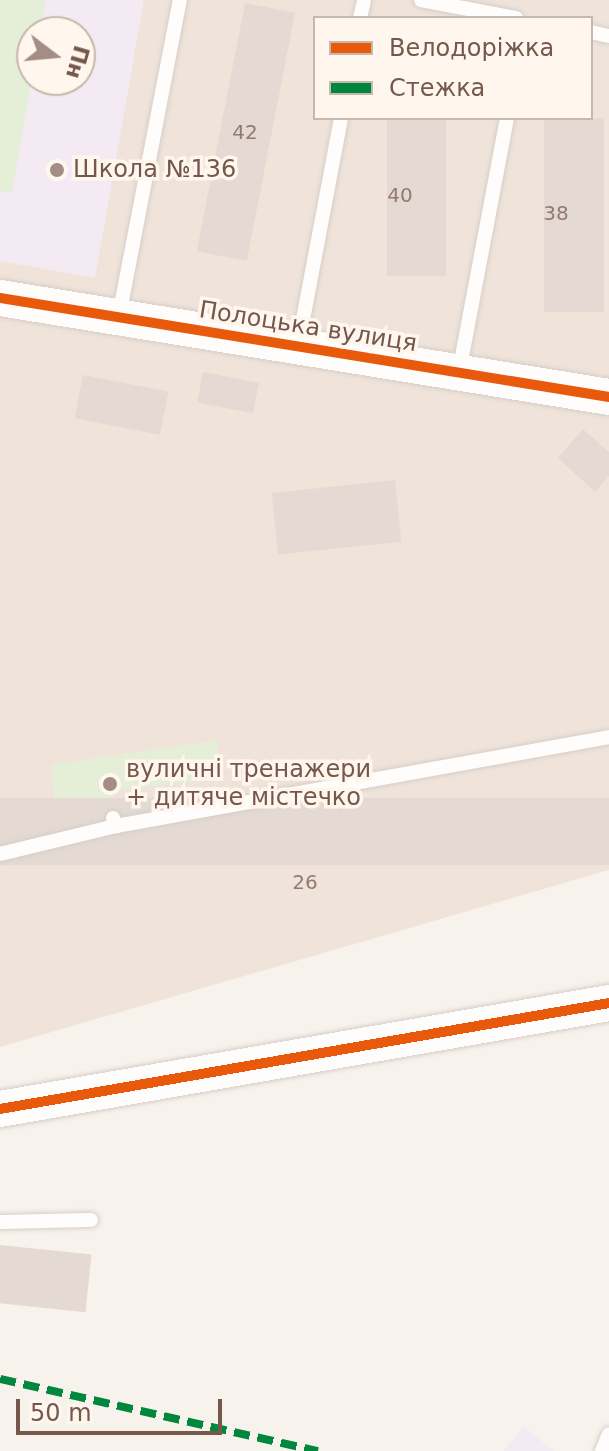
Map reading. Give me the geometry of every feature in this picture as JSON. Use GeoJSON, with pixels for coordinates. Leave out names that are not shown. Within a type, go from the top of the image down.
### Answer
{"type":"FeatureCollection","features":[{"type":"Feature","properties":{"kind":"street","name":"Полоцька вулиця"},"geometry":{"type":"LineString","coordinates":[[0,298],[609,397]]}},
{"type":"Feature","properties":{"kind":"street"},"geometry":{"type":"LineString","coordinates":[[0,1109],[609,1003]]}},
{"type":"Feature","properties":{"kind":"lane"},"geometry":{"type":"LineString","coordinates":[[119,316],[180,0]]}},
{"type":"Feature","properties":{"kind":"lane"},"geometry":{"type":"LineString","coordinates":[[421,0],[505,16]]}},
{"type":"Feature","properties":{"kind":"lane"},"geometry":{"type":"LineString","coordinates":[[298,346],[341,120]]}},
{"type":"Feature","properties":{"kind":"lane"},"geometry":{"type":"LineString","coordinates":[[459,372],[507,120]]}},
{"type":"Feature","properties":{"kind":"lane"},"geometry":{"type":"LineString","coordinates":[[0,854],[115,822],[609,737]]}},
{"type":"Feature","properties":{"kind":"lane"},"geometry":{"type":"LineString","coordinates":[[0,1222],[91,1220]]}},
{"type":"Feature","properties":{"kind":"lane"},"geometry":{"type":"LineString","coordinates":[[602,1451],[609,1434]]}},
{"type":"Feature","properties":{"kind":"shaded area"},"geometry":{"type":"Polygon","coordinates":[[[0,0],[609,0],[609,870],[0,1047],[0,0]]]}},
{"type":"Feature","properties":{"kind":"shaded area","name":"Школа №136"},"geometry":{"type":"Polygon","coordinates":[[[0,0],[144,0],[95,278],[0,261],[0,0]]]}},
{"type":"Feature","properties":{"kind":"shaded area"},"geometry":{"type":"Polygon","coordinates":[[[523,1426],[554,1451],[504,1451],[523,1426]]]}},
{"type":"Feature","properties":{"kind":"green space"},"geometry":{"type":"Polygon","coordinates":[[[0,0],[46,0],[43,16],[16,16],[16,96],[29,96],[12,193],[0,191],[0,0]]]}},
{"type":"Feature","properties":{"kind":"green space","name":"вуличні тренажери + дитяче містечко"},"geometry":{"type":"Polygon","coordinates":[[[217,740],[222,778],[113,791],[113,818],[21,840],[18,811],[55,807],[51,765],[217,740]]]}},
{"type":"Feature","properties":{"kind":"building"},"geometry":{"type":"Polygon","coordinates":[[[245,3],[295,13],[247,261],[197,251],[245,3]]]}},
{"type":"Feature","properties":{"kind":"building"},"geometry":{"type":"Polygon","coordinates":[[[604,118],[604,312],[544,312],[544,120],[604,118]]]}},
{"type":"Feature","properties":{"kind":"building"},"geometry":{"type":"Polygon","coordinates":[[[387,120],[446,120],[446,276],[387,276],[387,120]]]}},
{"type":"Feature","properties":{"kind":"building"},"geometry":{"type":"Polygon","coordinates":[[[203,372],[259,383],[253,413],[197,402],[203,372]]]}},
{"type":"Feature","properties":{"kind":"building"},"geometry":{"type":"Polygon","coordinates":[[[83,375],[168,392],[160,435],[75,418],[83,375]]]}},
{"type":"Feature","properties":{"kind":"building"},"geometry":{"type":"Polygon","coordinates":[[[583,429],[609,452],[609,476],[595,492],[558,458],[583,429]]]}},
{"type":"Feature","properties":{"kind":"building"},"geometry":{"type":"Polygon","coordinates":[[[395,480],[401,542],[278,555],[272,493],[395,480]]]}},
{"type":"Feature","properties":{"kind":"building"},"geometry":{"type":"Polygon","coordinates":[[[0,798],[609,798],[609,865],[0,865],[0,798]]]}},
{"type":"Feature","properties":{"kind":"building"},"geometry":{"type":"Polygon","coordinates":[[[0,1245],[91,1255],[85,1312],[0,1303],[0,1245]]]}},
{"type":"Feature","properties":{"kind":"marked path"},"geometry":{"type":"LineString","coordinates":[[0,1379],[318,1451]]}},
{"type":"Feature","properties":{"kind":"cycle path"},"geometry":{"type":"LineString","coordinates":[[0,298],[609,397]]}},
{"type":"Feature","properties":{"kind":"cycle path"},"geometry":{"type":"LineString","coordinates":[[0,1109],[609,1003]]}},
{"type":"Feature","properties":{"kind":"place","name":"Школа №136"},"geometry":{"type":"Point","coordinates":[57,170]}},
{"type":"Feature","properties":{"kind":"place","name":"вуличні тренажери + дитяче містечко"},"geometry":{"type":"Point","coordinates":[110,784]}}]}
